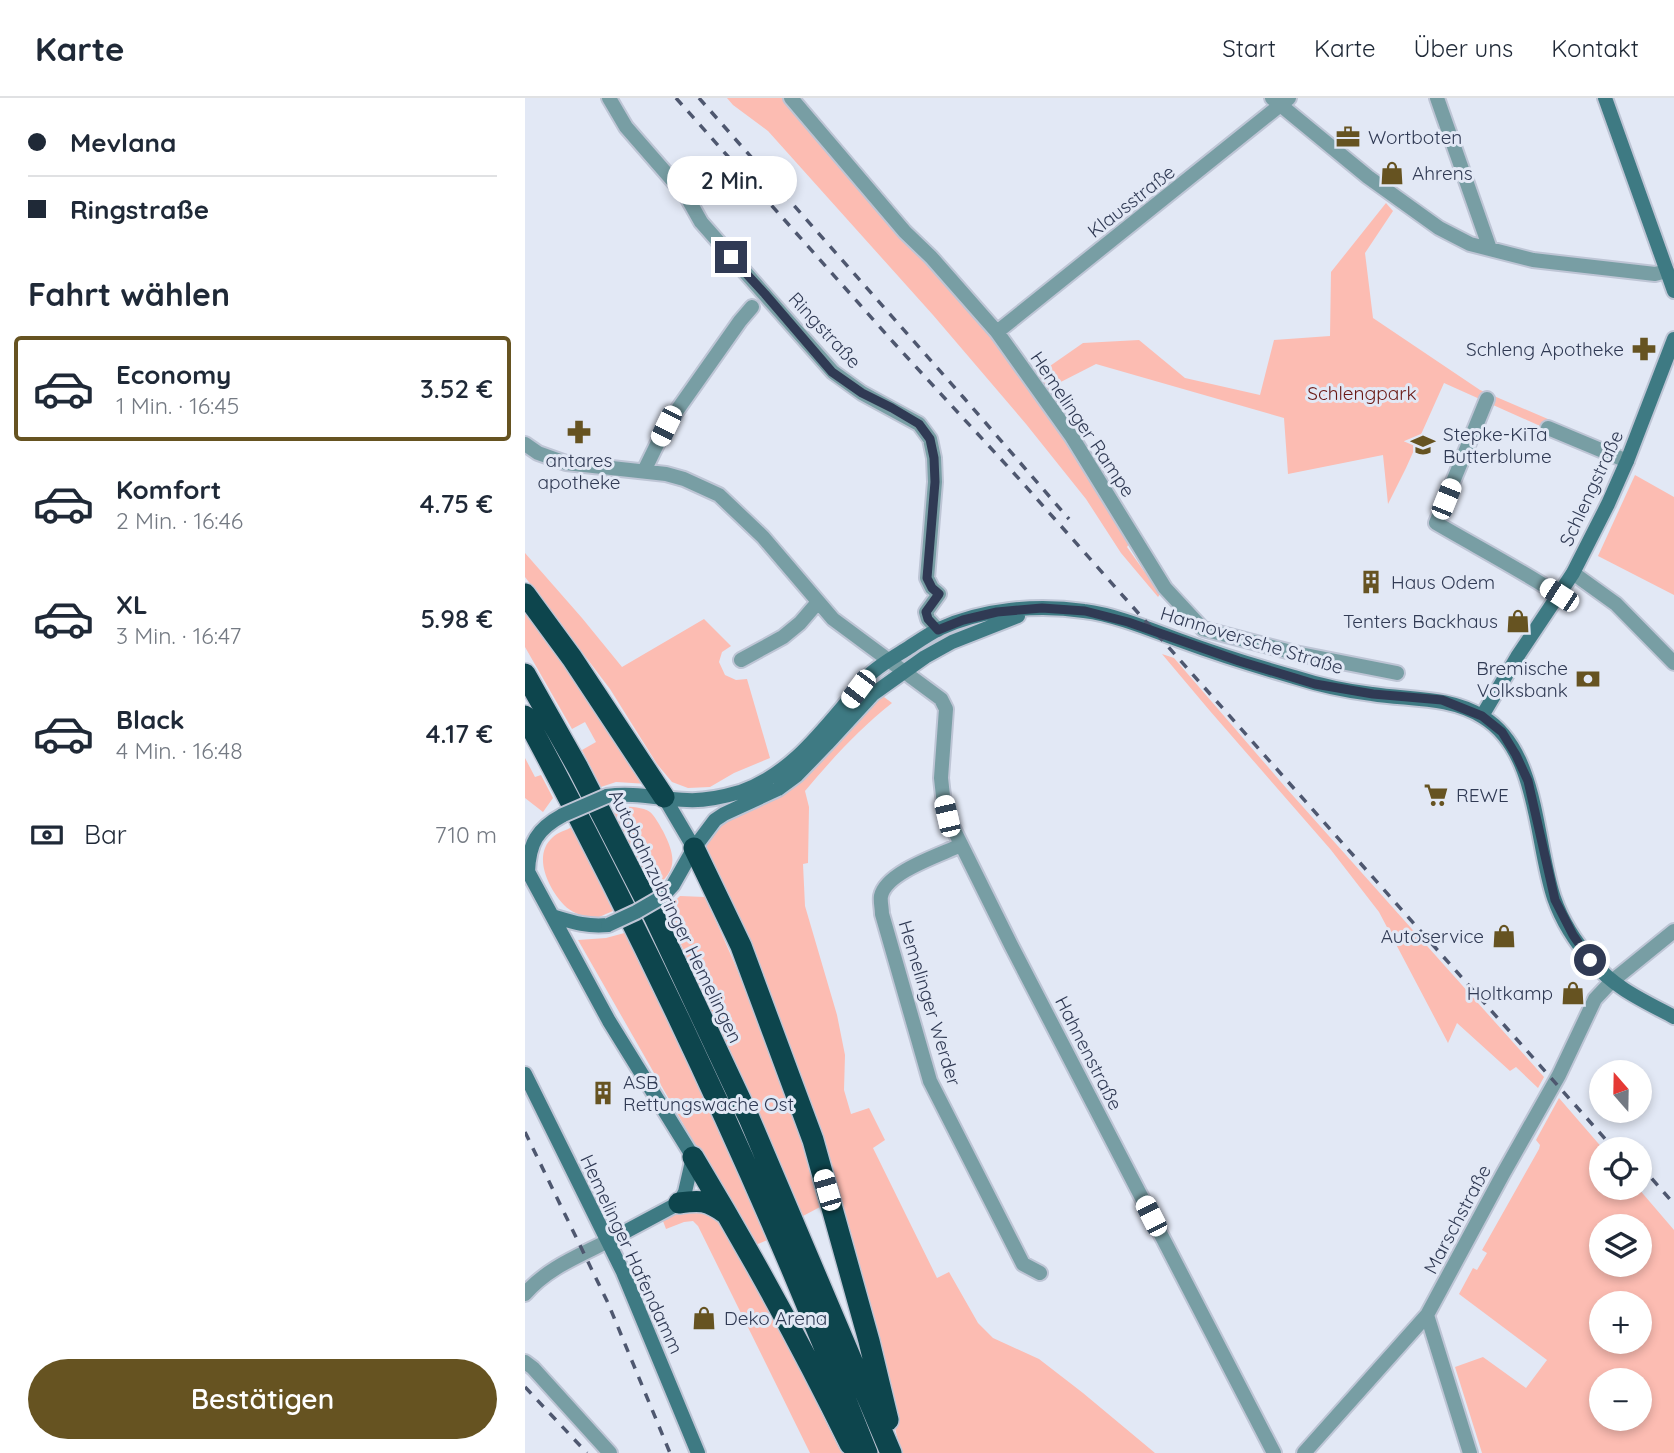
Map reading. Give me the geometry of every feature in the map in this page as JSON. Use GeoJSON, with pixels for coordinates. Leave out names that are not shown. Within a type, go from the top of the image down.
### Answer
{"type":"FeatureCollection","features":[{"type":"Feature","properties":{"kind":"highway"},"geometry":{"type":"LineString","coordinates":[[525,594],[572,658],[664,797]]}},
{"type":"Feature","properties":{"kind":"highway","name":"Autobahnzubringer Hemelingen"},"geometry":{"type":"LineString","coordinates":[[525,674],[578,768],[655,918],[750,1118],[893,1453]]}},
{"type":"Feature","properties":{"kind":"highway"},"geometry":{"type":"LineString","coordinates":[[525,716],[618,892],[674,1008],[759,1195],[867,1453]]}},
{"type":"Feature","properties":{"kind":"highway"},"geometry":{"type":"LineString","coordinates":[[694,848],[741,946],[813,1140],[869,1341],[893,1453]]}},
{"type":"Feature","properties":{"kind":"highway"},"geometry":{"type":"LineString","coordinates":[[693,1157],[817,1375],[855,1453]]}},
{"type":"Feature","properties":{"kind":"highway"},"geometry":{"type":"LineString","coordinates":[[678,1203],[698,1200],[712,1203],[729,1217]]}},
{"type":"Feature","properties":{"kind":"main road"},"geometry":{"type":"LineString","coordinates":[[1605,98],[1674,291]]}},
{"type":"Feature","properties":{"kind":"main road","name":"Schlengstraße"},"geometry":{"type":"LineString","coordinates":[[1482,716],[1517,657],[1573,573],[1627,461],[1674,338]]}},
{"type":"Feature","properties":{"kind":"main road","name":"Hannoversche Straße"},"geometry":{"type":"LineString","coordinates":[[664,797],[689,800],[720,797],[756,785],[788,766],[867,677],[938,630],[963,620],[997,612],[1042,608],[1085,611],[1128,622],[1315,684],[1373,694],[1442,700],[1482,716],[1502,732],[1528,781],[1550,882],[1559,910],[1573,935],[1590,960],[1611,982],[1674,1017]]}},
{"type":"Feature","properties":{"kind":"main road","name":"Hannoversche Straße"},"geometry":{"type":"LineString","coordinates":[[694,848],[715,820],[778,789],[797,775],[873,694],[903,672],[952,642],[998,622],[1042,608]]}},
{"type":"Feature","properties":{"kind":"main road"},"geometry":{"type":"LineString","coordinates":[[552,916],[578,924],[608,925],[662,897],[673,885],[694,848],[664,797],[621,794],[607,796],[563,815],[548,825],[535,839],[527,869],[552,916],[609,1021],[693,1157],[685,1192],[678,1203],[608,1241]]}},
{"type":"Feature","properties":{"kind":"main road","name":"Hemelinger Hafendamm"},"geometry":{"type":"LineString","coordinates":[[525,1074],[642,1314],[698,1453]]}},
{"type":"Feature","properties":{"kind":"street","name":"Ringstraße"},"geometry":{"type":"LineString","coordinates":[[609,98],[626,127],[687,197],[701,222],[832,372],[862,393],[919,424],[930,439],[935,482],[927,578],[939,594],[926,612],[928,619],[938,630]]}},
{"type":"Feature","properties":{"kind":"street","name":"Hemelinger Rampe"},"geometry":{"type":"LineString","coordinates":[[791,98],[905,232],[931,257],[997,332],[1072,437],[1165,588],[1203,629],[1295,653],[1397,673]]}},
{"type":"Feature","properties":{"kind":"street"},"geometry":{"type":"LineString","coordinates":[[1437,98],[1490,249]]}},
{"type":"Feature","properties":{"kind":"street","name":"Klausstraße"},"geometry":{"type":"LineString","coordinates":[[997,332],[1280,101]]}},
{"type":"Feature","properties":{"kind":"street"},"geometry":{"type":"LineString","coordinates":[[1280,101],[1368,177],[1439,228],[1470,244],[1533,260],[1655,274],[1667,271]]}},
{"type":"Feature","properties":{"kind":"street"},"geometry":{"type":"LineString","coordinates":[[644,471],[666,426],[752,307]]}},
{"type":"Feature","properties":{"kind":"street"},"geometry":{"type":"LineString","coordinates":[[1487,399],[1436,523],[1559,595]]}},
{"type":"Feature","properties":{"kind":"street"},"geometry":{"type":"LineString","coordinates":[[1548,428],[1627,461]]}},
{"type":"Feature","properties":{"kind":"street"},"geometry":{"type":"LineString","coordinates":[[525,444],[538,453],[566,463],[666,474],[719,495],[763,537],[833,619],[903,672]]}},
{"type":"Feature","properties":{"kind":"street"},"geometry":{"type":"LineString","coordinates":[[1573,573],[1616,604],[1674,663]]}},
{"type":"Feature","properties":{"kind":"street"},"geometry":{"type":"LineString","coordinates":[[741,660],[783,637],[800,623],[818,602]]}},
{"type":"Feature","properties":{"kind":"street","name":"Hahnenstraße"},"geometry":{"type":"LineString","coordinates":[[903,672],[941,699],[946,709],[941,778],[947,816],[1274,1453]]}},
{"type":"Feature","properties":{"kind":"street","name":"Hemelinger Werder"},"geometry":{"type":"LineString","coordinates":[[961,845],[902,872],[889,882],[881,895],[882,914],[930,1081],[1023,1264],[1040,1273]]}},
{"type":"Feature","properties":{"kind":"street","name":"Marschstraße"},"geometry":{"type":"LineString","coordinates":[[1304,1453],[1427,1315],[1559,1075],[1595,999],[1611,982],[1674,932]]}},
{"type":"Feature","properties":{"kind":"street"},"geometry":{"type":"LineString","coordinates":[[525,1294],[553,1269],[608,1241]]}},
{"type":"Feature","properties":{"kind":"street"},"geometry":{"type":"LineString","coordinates":[[1427,1315],[1470,1453]]}},
{"type":"Feature","properties":{"kind":"street"},"geometry":{"type":"LineString","coordinates":[[525,1362],[610,1453]]}},
{"type":"Feature","properties":{"kind":"green space"},"geometry":{"type":"Polygon","coordinates":[[[727,98],[786,98],[992,335],[1064,434],[1131,541],[1127,547],[1162,591],[1158,597],[1121,553],[1086,499],[933,315],[768,131],[727,98]]]}},
{"type":"Feature","properties":{"kind":"green space","name":"Schlengpark"},"geometry":{"type":"Polygon","coordinates":[[[1386,203],[1393,211],[1365,253],[1373,318],[1480,390],[1613,447],[1607,456],[1444,383],[1388,504],[1383,455],[1288,474],[1284,418],[1096,364],[1047,389],[1037,375],[1083,343],[1139,340],[1185,378],[1260,395],[1274,340],[1330,336],[1331,272],[1386,203]]]}},
{"type":"Feature","properties":{"kind":"green space"},"geometry":{"type":"Polygon","coordinates":[[[1635,475],[1674,497],[1674,595],[1598,556],[1635,475]]]}},
{"type":"Feature","properties":{"kind":"green space"},"geometry":{"type":"Polygon","coordinates":[[[525,553],[622,667],[704,619],[731,646],[722,652],[719,662],[725,675],[736,680],[747,679],[770,758],[734,773],[710,787],[688,788],[672,782],[657,764],[610,689],[525,577],[525,553]]]}},
{"type":"Feature","properties":{"kind":"green space"},"geometry":{"type":"Polygon","coordinates":[[[525,606],[648,784],[616,782],[601,787],[582,750],[596,742],[585,722],[572,729],[525,647],[525,606]]]}},
{"type":"Feature","properties":{"kind":"green space"},"geometry":{"type":"Polygon","coordinates":[[[1162,654],[1174,658],[1544,1077],[1538,1088],[1516,1067],[1510,1071],[1457,1023],[1448,1043],[1379,912],[1331,850],[1162,654]]]}},
{"type":"Feature","properties":{"kind":"green space"},"geometry":{"type":"Polygon","coordinates":[[[880,694],[892,703],[846,745],[805,791],[809,807],[808,863],[803,864],[805,906],[837,1015],[845,1055],[844,1090],[851,1114],[869,1108],[885,1140],[873,1148],[937,1278],[949,1272],[978,1323],[993,1338],[1039,1359],[1155,1453],[901,1453],[882,1374],[704,848],[718,826],[761,803],[880,694]]]}},
{"type":"Feature","properties":{"kind":"green space"},"geometry":{"type":"Polygon","coordinates":[[[525,758],[535,777],[541,775],[553,798],[543,812],[525,798],[525,758]]]}},
{"type":"Feature","properties":{"kind":"green space"},"geometry":{"type":"Polygon","coordinates":[[[623,806],[650,812],[656,818],[670,848],[671,870],[653,889],[612,810],[623,806]]]}},
{"type":"Feature","properties":{"kind":"green space"},"geometry":{"type":"Polygon","coordinates":[[[572,827],[613,911],[598,917],[581,915],[567,908],[553,890],[545,871],[543,862],[547,844],[555,835],[572,827]]]}},
{"type":"Feature","properties":{"kind":"green space"},"geometry":{"type":"Polygon","coordinates":[[[680,896],[705,897],[766,1042],[798,1130],[820,1207],[803,1216],[664,911],[680,896]]]}},
{"type":"Feature","properties":{"kind":"green space"},"geometry":{"type":"Polygon","coordinates":[[[628,932],[770,1239],[753,1246],[578,940],[606,938],[628,932]]]}},
{"type":"Feature","properties":{"kind":"green space"},"geometry":{"type":"Polygon","coordinates":[[[1559,1098],[1593,1137],[1589,1137],[1589,1200],[1648,1200],[1674,1230],[1674,1453],[1482,1453],[1455,1367],[1483,1357],[1526,1388],[1547,1360],[1459,1294],[1473,1268],[1477,1270],[1487,1253],[1482,1250],[1540,1145],[1536,1140],[1559,1098]]]}},
{"type":"Feature","properties":{"kind":"green space"},"geometry":{"type":"Polygon","coordinates":[[[686,1208],[713,1214],[725,1230],[791,1346],[845,1453],[810,1453],[698,1226],[693,1221],[666,1229],[663,1221],[686,1208]]]}},
{"type":"Feature","properties":{"kind":"railway"},"geometry":{"type":"LineString","coordinates":[[676,98],[1021,481],[1603,1137]]}},
{"type":"Feature","properties":{"kind":"railway"},"geometry":{"type":"LineString","coordinates":[[699,98],[1069,519]]}},
{"type":"Feature","properties":{"kind":"railway"},"geometry":{"type":"LineString","coordinates":[[525,1132],[608,1303],[670,1453]]}},
{"type":"Feature","properties":{"kind":"railway"},"geometry":{"type":"LineString","coordinates":[[1652,1179],[1674,1204]]}},
{"type":"Feature","properties":{"kind":"railway"},"geometry":{"type":"LineString","coordinates":[[525,1387],[587,1453]]}},
{"type":"Feature","properties":{"kind":"place","name":"Wortboten"},"geometry":{"type":"Point","coordinates":[1348,137]}},
{"type":"Feature","properties":{"kind":"place","name":"Ahrens"},"geometry":{"type":"Point","coordinates":[1392,173]}},
{"type":"Feature","properties":{"kind":"place","name":"Schleng Apotheke"},"geometry":{"type":"Point","coordinates":[1644,349]}},
{"type":"Feature","properties":{"kind":"place","name":"antares apotheke"},"geometry":{"type":"Point","coordinates":[579,432]}},
{"type":"Feature","properties":{"kind":"place","name":"Stepke-KiTa Butterblume"},"geometry":{"type":"Point","coordinates":[1423,445]}},
{"type":"Feature","properties":{"kind":"place","name":"Haus Odem"},"geometry":{"type":"Point","coordinates":[1371,582]}},
{"type":"Feature","properties":{"kind":"place","name":"Tenters Backhaus"},"geometry":{"type":"Point","coordinates":[1518,621]}},
{"type":"Feature","properties":{"kind":"place","name":"Bremische Volksbank"},"geometry":{"type":"Point","coordinates":[1588,679]}},
{"type":"Feature","properties":{"kind":"place","name":"REWE"},"geometry":{"type":"Point","coordinates":[1436,795]}},
{"type":"Feature","properties":{"kind":"place","name":"Autoservice"},"geometry":{"type":"Point","coordinates":[1504,936]}},
{"type":"Feature","properties":{"kind":"place","name":"Holtkamp"},"geometry":{"type":"Point","coordinates":[1573,993]}},
{"type":"Feature","properties":{"kind":"place","name":"ASB Rettungswache Ost"},"geometry":{"type":"Point","coordinates":[603,1093]}},
{"type":"Feature","properties":{"kind":"place","name":"Deko Arena"},"geometry":{"type":"Point","coordinates":[704,1318]}},
{"type":"Feature","properties":{"kind":"route"},"geometry":{"type":"LineString","coordinates":[[731,257],[832,372],[862,393],[919,424],[930,439],[935,482],[927,578],[939,594],[926,612],[928,619],[938,630],[963,620],[997,612],[1042,608],[1085,611],[1128,622],[1315,684],[1373,694],[1442,700],[1482,716],[1502,732],[1528,781],[1555,900],[1590,960]]}}]}
